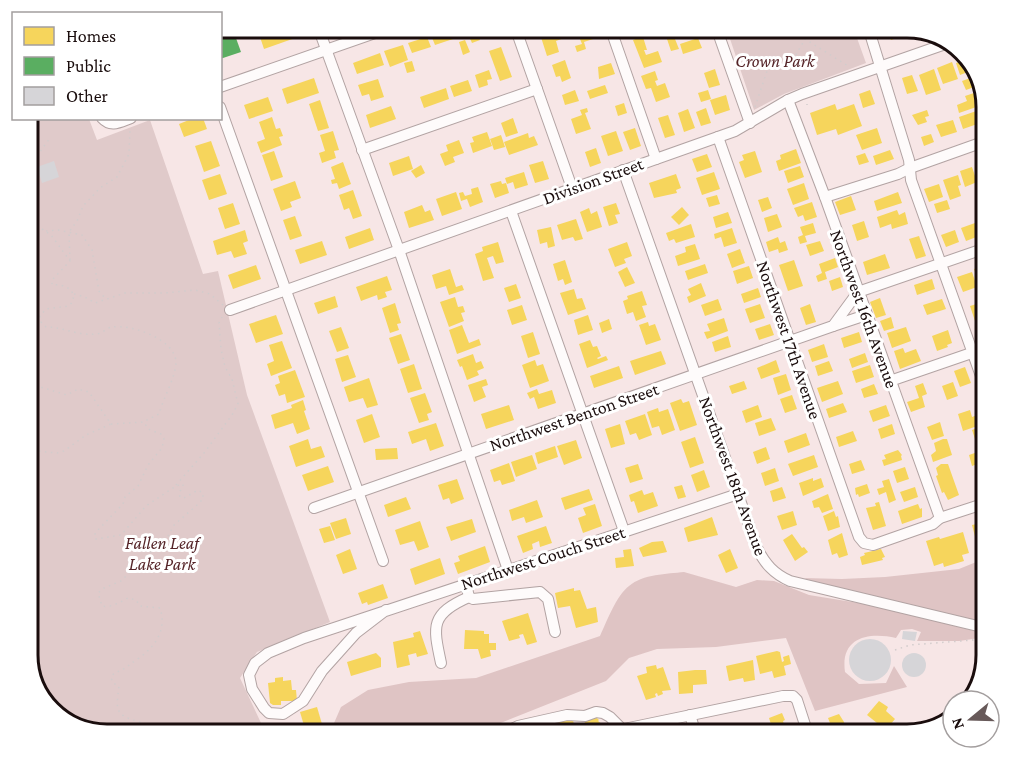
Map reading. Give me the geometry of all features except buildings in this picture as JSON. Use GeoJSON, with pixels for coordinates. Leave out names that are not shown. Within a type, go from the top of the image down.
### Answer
{"type":"FeatureCollection","features":[{"type":"Feature","properties":{"kind":"street"},"geometry":{"type":"LineString","coordinates":[[322,38],[399,250],[508,570]]}},
{"type":"Feature","properties":{"kind":"street"},"geometry":{"type":"LineString","coordinates":[[222,86],[360,38]]}},
{"type":"Feature","properties":{"kind":"street"},"geometry":{"type":"LineString","coordinates":[[519,38],[572,188]]}},
{"type":"Feature","properties":{"kind":"street"},"geometry":{"type":"LineString","coordinates":[[614,38],[656,159]]}},
{"type":"Feature","properties":{"kind":"street"},"geometry":{"type":"LineString","coordinates":[[720,38],[750,123]]}},
{"type":"Feature","properties":{"kind":"street"},"geometry":{"type":"LineString","coordinates":[[872,38],[910,168],[911,180],[976,363]]}},
{"type":"Feature","properties":{"kind":"street","name":"Division Street"},"geometry":{"type":"LineString","coordinates":[[230,310],[718,137],[750,123],[788,100],[939,46]]}},
{"type":"Feature","properties":{"kind":"street"},"geometry":{"type":"LineString","coordinates":[[362,150],[537,89]]}},
{"type":"Feature","properties":{"kind":"street","name":"Northwest 16th Avenue"},"geometry":{"type":"LineString","coordinates":[[788,100],[940,518]]}},
{"type":"Feature","properties":{"kind":"street"},"geometry":{"type":"LineString","coordinates":[[222,112],[383,561]]}},
{"type":"Feature","properties":{"kind":"street"},"geometry":{"type":"LineString","coordinates":[[105,121],[112,125],[126,120]]}},
{"type":"Feature","properties":{"kind":"street","name":"Northwest 17th Avenue"},"geometry":{"type":"LineString","coordinates":[[718,137],[859,537],[864,543],[873,545],[933,524],[940,518]]}},
{"type":"Feature","properties":{"kind":"street"},"geometry":{"type":"LineString","coordinates":[[825,197],[898,174],[976,145]]}},
{"type":"Feature","properties":{"kind":"street","name":"Northwest 18th Avenue"},"geometry":{"type":"LineString","coordinates":[[623,170],[760,555],[769,567],[781,577],[810,586],[976,626]]}},
{"type":"Feature","properties":{"kind":"street"},"geometry":{"type":"LineString","coordinates":[[511,210],[624,531]]}},
{"type":"Feature","properties":{"kind":"street"},"geometry":{"type":"LineString","coordinates":[[833,326],[858,292],[976,251]]}},
{"type":"Feature","properties":{"kind":"street","name":"Northwest Benton Street"},"geometry":{"type":"LineString","coordinates":[[314,508],[866,315]]}},
{"type":"Feature","properties":{"kind":"street"},"geometry":{"type":"LineString","coordinates":[[890,381],[976,351]]}},
{"type":"Feature","properties":{"kind":"street","name":"Northwest Couch Street"},"geometry":{"type":"LineString","coordinates":[[386,610],[356,633],[322,671],[303,701],[283,714],[269,713],[264,708],[252,689],[249,675],[255,663],[268,653],[349,622],[738,494]]}},
{"type":"Feature","properties":{"kind":"street"},"geometry":{"type":"LineString","coordinates":[[940,518],[976,506]]}},
{"type":"Feature","properties":{"kind":"street"},"geometry":{"type":"LineString","coordinates":[[466,584],[469,597]]}},
{"type":"Feature","properties":{"kind":"street"},"geometry":{"type":"LineString","coordinates":[[441,663],[435,631],[436,621],[449,608],[469,597],[481,598],[540,592],[548,599],[555,632]]}},
{"type":"Feature","properties":{"kind":"street"},"geometry":{"type":"LineString","coordinates":[[654,724],[783,696],[793,696],[804,724]]}},
{"type":"Feature","properties":{"kind":"street"},"geometry":{"type":"LineString","coordinates":[[527,724],[567,715],[585,716],[596,712],[603,713],[618,724]]}},
{"type":"Feature","properties":{"kind":"street"},"geometry":{"type":"LineString","coordinates":[[690,715],[693,724]]}},
{"type":"Feature","properties":{"kind":"path"},"geometry":{"type":"LineString","coordinates":[[755,108],[767,71],[793,60],[805,39],[848,66]]}},
{"type":"Feature","properties":{"kind":"path"},"geometry":{"type":"LineString","coordinates":[[38,451],[57,453],[64,451],[86,435],[111,424],[144,422],[159,414],[163,397],[175,371],[176,359],[168,345],[151,334],[127,327],[112,327],[98,334],[71,333],[59,327],[46,327],[41,322],[40,316],[46,309],[69,306],[74,301],[74,294],[69,287],[51,285],[51,283],[70,261],[69,232],[77,221],[82,206],[100,188],[117,177],[129,154],[131,120]]}},
{"type":"Feature","properties":{"kind":"path"},"geometry":{"type":"LineString","coordinates":[[38,154],[50,138]]}},
{"type":"Feature","properties":{"kind":"path"},"geometry":{"type":"LineString","coordinates":[[38,226],[51,235],[70,261]]}},
{"type":"Feature","properties":{"kind":"path"},"geometry":{"type":"LineString","coordinates":[[45,231],[58,230],[82,235],[92,250],[99,291],[106,299]]}},
{"type":"Feature","properties":{"kind":"path"},"geometry":{"type":"LineString","coordinates":[[74,294],[95,303],[125,293],[195,290],[210,294],[230,310],[219,323],[219,333],[225,367],[232,379],[238,404],[232,415],[176,486],[146,506],[121,534],[103,539],[94,536],[123,504],[125,497],[138,486],[148,465],[162,448],[164,439],[161,434],[148,429],[144,422]]}},
{"type":"Feature","properties":{"kind":"path"},"geometry":{"type":"LineString","coordinates":[[38,385],[67,394],[78,389],[89,392],[111,424]]}},
{"type":"Feature","properties":{"kind":"path"},"geometry":{"type":"LineString","coordinates":[[146,724],[126,719],[121,714],[117,702],[119,686],[113,683],[111,678],[114,673],[124,670],[147,653],[162,630],[163,617],[160,608],[140,606],[136,600],[132,599],[106,607],[102,606],[98,593],[121,581],[168,536],[178,521],[203,499],[204,493],[198,490],[184,498],[180,497],[179,493],[183,484],[176,486]]}},
{"type":"Feature","properties":{"kind":"path"},"geometry":{"type":"LineString","coordinates":[[896,650],[910,645],[976,640]]}},
{"type":"Feature","properties":{"kind":"path"},"geometry":{"type":"LineString","coordinates":[[123,724],[126,719]]}},
{"type":"Feature","properties":{"kind":"green space","name":"Crown Park"},"geometry":{"type":"Polygon","coordinates":[[[730,38],[857,38],[866,63],[784,94],[754,110],[730,38]]]}},
{"type":"Feature","properties":{"kind":"green space","name":"Fallen Leaf Lake Park"},"geometry":{"type":"Polygon","coordinates":[[[38,120],[89,120],[97,140],[150,120],[203,274],[218,271],[247,395],[330,622],[257,652],[240,678],[261,723],[106,724],[84,720],[64,709],[55,700],[40,673],[38,659],[38,120]]]}},
{"type":"Feature","properties":{"kind":"shaded area"},"geometry":{"type":"Polygon","coordinates":[[[976,562],[976,622],[804,578],[885,577],[959,569],[976,562]]]}},
{"type":"Feature","properties":{"kind":"shaded area"},"geometry":{"type":"Polygon","coordinates":[[[684,572],[736,587],[757,580],[774,581],[809,595],[877,606],[976,631],[976,638],[917,641],[921,632],[912,629],[901,630],[896,638],[876,636],[858,640],[847,651],[845,672],[859,684],[886,683],[894,666],[907,687],[815,711],[786,638],[716,647],[657,649],[629,658],[606,681],[498,724],[334,724],[341,707],[368,690],[409,682],[476,678],[600,636],[624,590],[641,579],[684,572]]]}}]}
